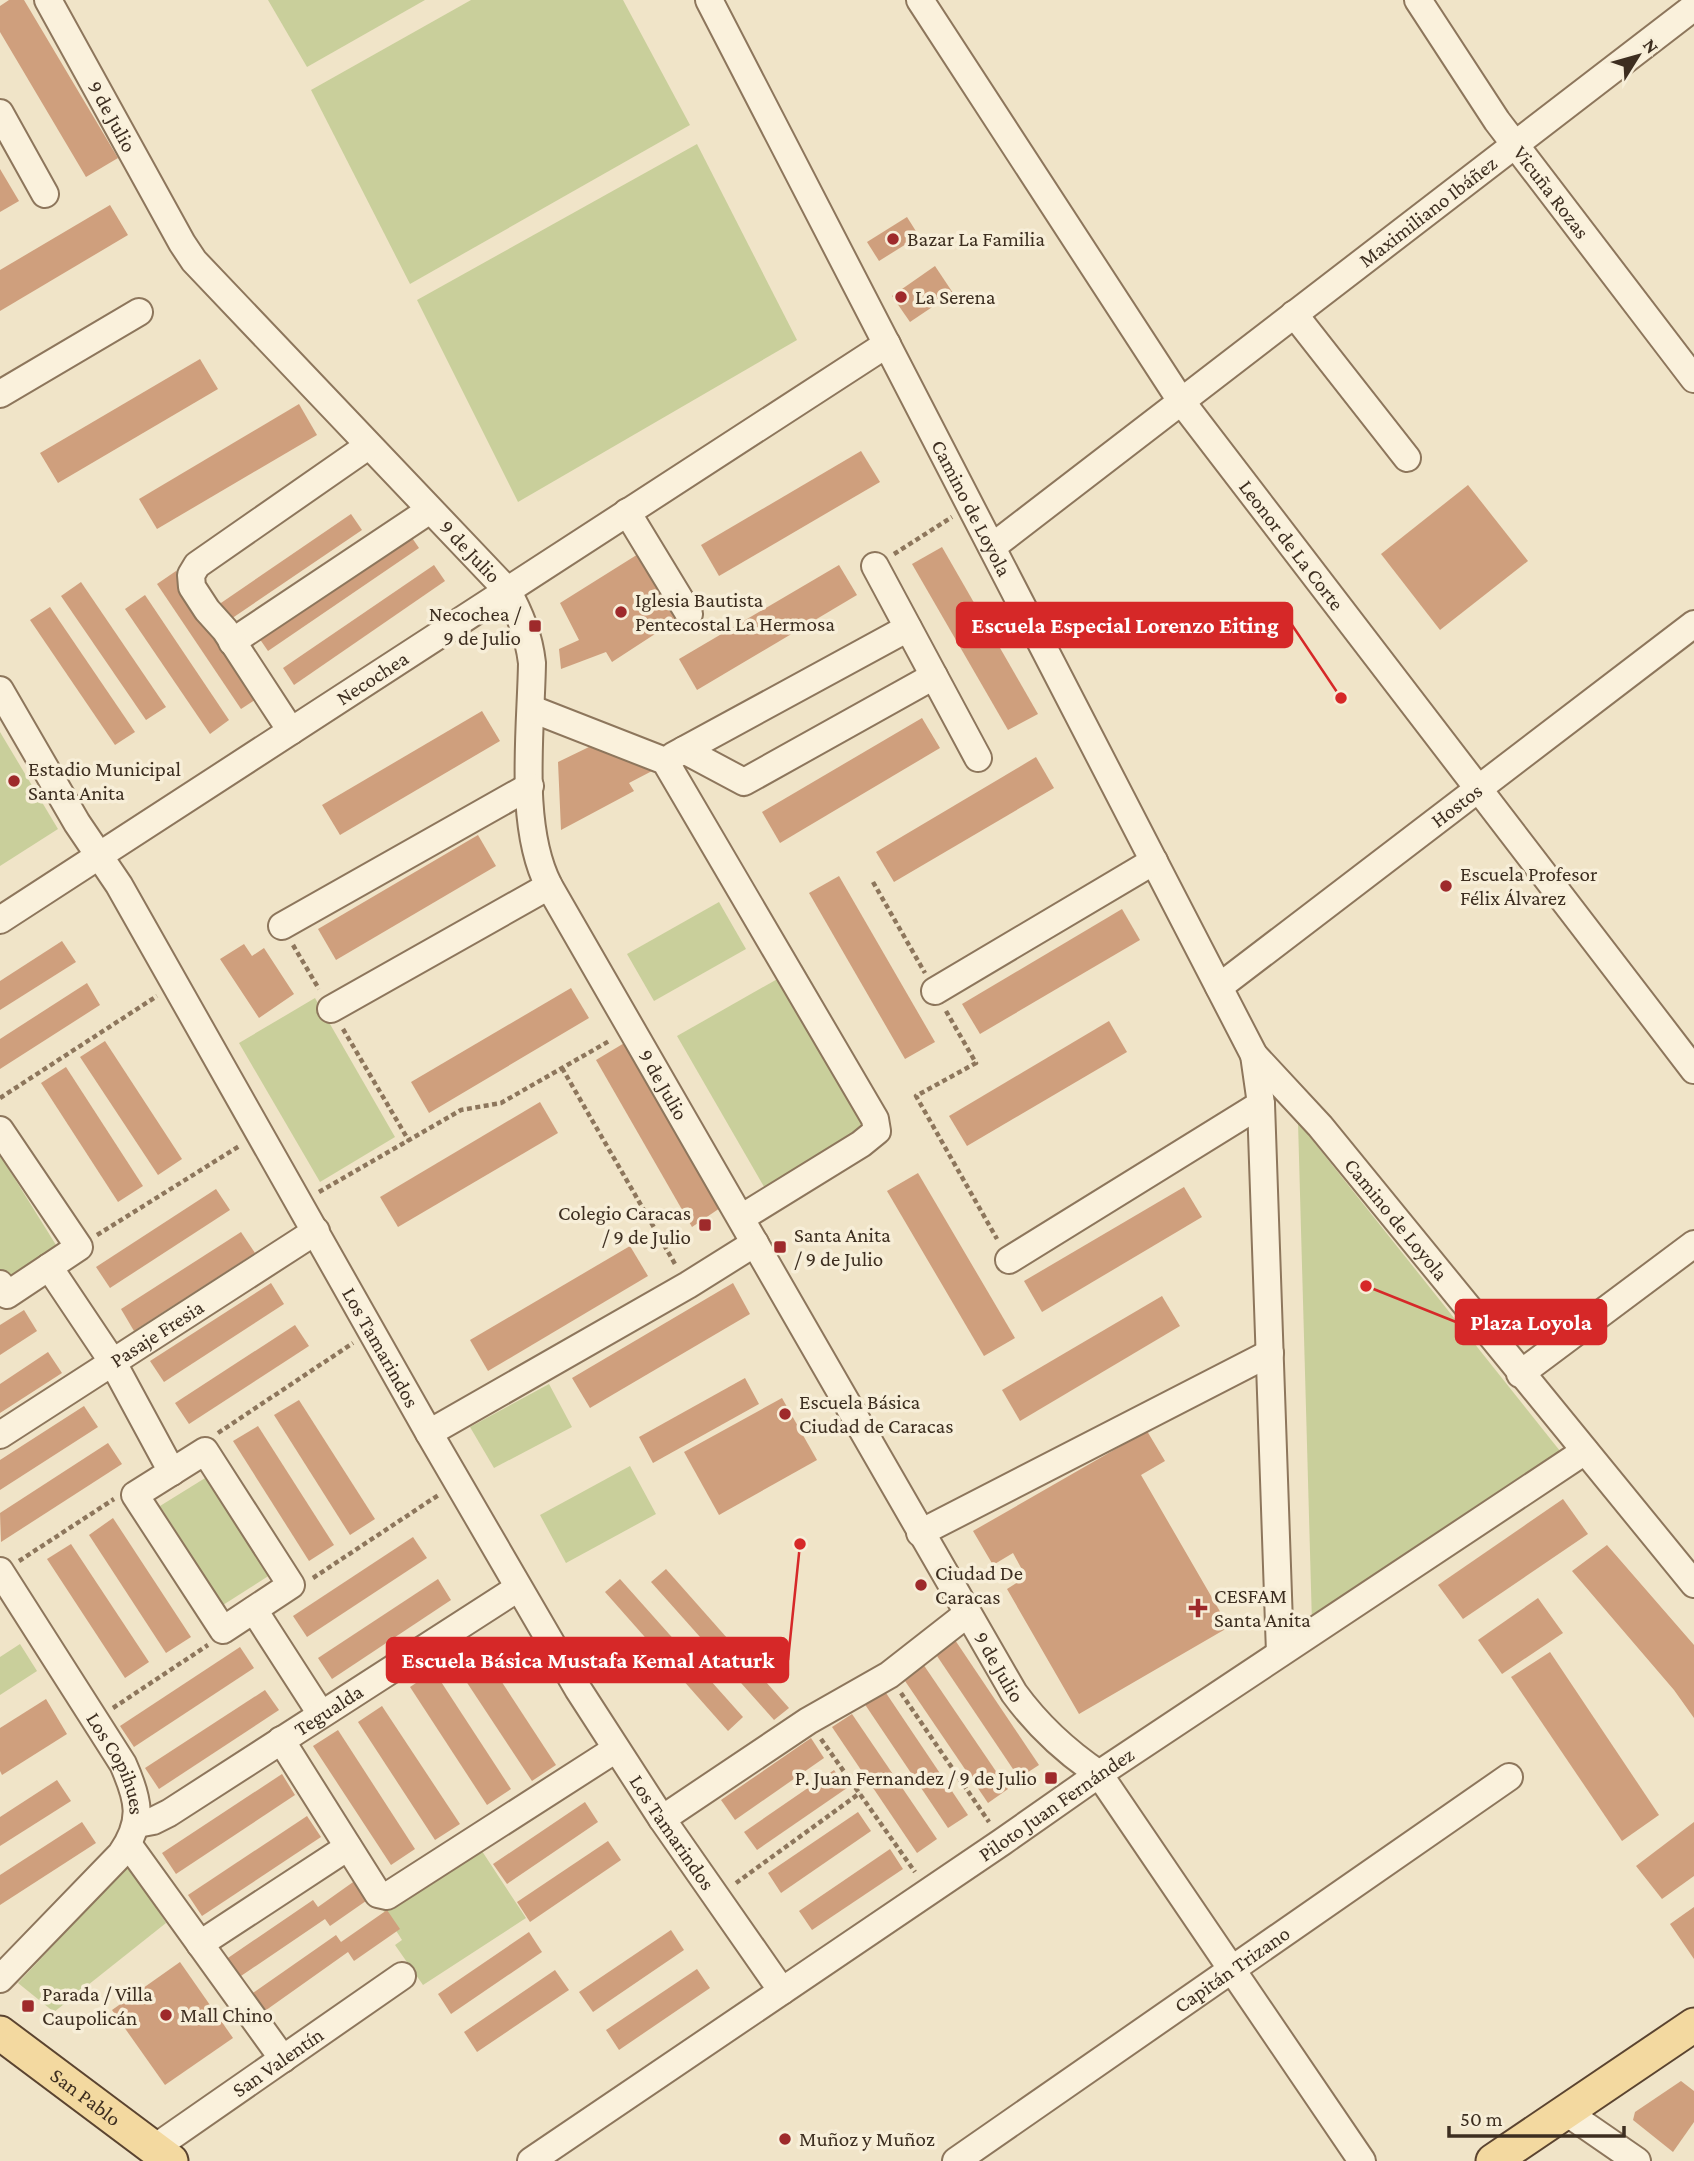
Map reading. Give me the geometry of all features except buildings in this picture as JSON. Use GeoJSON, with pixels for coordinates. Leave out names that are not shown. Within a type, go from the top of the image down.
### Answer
{"type":"FeatureCollection","features":[{"type":"Feature","properties":{"kind":"main road"},"geometry":{"type":"LineString","coordinates":[[1493,2161],[1694,2025]]}},
{"type":"Feature","properties":{"kind":"main road","name":"San Pablo"},"geometry":{"type":"LineString","coordinates":[[0,2032],[162,2155]]}},
{"type":"Feature","properties":{"kind":"street","name":"9 de Julio"},"geometry":{"type":"LineString","coordinates":[[48,0],[181,243],[194,261],[507,590],[530,644],[531,824],[534,848],[548,886],[1014,1693],[1027,1712],[1064,1749],[1099,1774],[1362,2161]]}},
{"type":"Feature","properties":{"kind":"street","name":"Camino de Loyola"},"geometry":{"type":"LineString","coordinates":[[709,0],[1254,1055],[1320,1126],[1694,1584]]}},
{"type":"Feature","properties":{"kind":"street","name":"Vicuña Rozas"},"geometry":{"type":"LineString","coordinates":[[1418,0],[1514,144],[1694,379]]}},
{"type":"Feature","properties":{"kind":"street","name":"Leonor de La Corte"},"geometry":{"type":"LineString","coordinates":[[929,3],[1181,401],[1694,1070]]}},
{"type":"Feature","properties":{"kind":"street","name":"Maximiliano Ibáñez"},"geometry":{"type":"LineString","coordinates":[[992,547],[1514,144],[1683,7]]}},
{"type":"Feature","properties":{"kind":"street"},"geometry":{"type":"LineString","coordinates":[[0,113],[45,194]]}},
{"type":"Feature","properties":{"kind":"street"},"geometry":{"type":"LineString","coordinates":[[0,394],[139,312]]}},
{"type":"Feature","properties":{"kind":"street"},"geometry":{"type":"LineString","coordinates":[[1294,314],[1407,458]]}},
{"type":"Feature","properties":{"kind":"street","name":"Necochea"},"geometry":{"type":"LineString","coordinates":[[0,920],[887,344]]}},
{"type":"Feature","properties":{"kind":"street"},"geometry":{"type":"LineString","coordinates":[[291,731],[233,642],[192,587],[191,575],[197,565],[368,446]]}},
{"type":"Feature","properties":{"kind":"street"},"geometry":{"type":"LineString","coordinates":[[233,642],[430,510]]}},
{"type":"Feature","properties":{"kind":"street"},"geometry":{"type":"LineString","coordinates":[[627,513],[689,614]]}},
{"type":"Feature","properties":{"kind":"street"},"geometry":{"type":"LineString","coordinates":[[875,566],[978,758]]}},
{"type":"Feature","properties":{"kind":"street","name":"Hostos"},"geometry":{"type":"LineString","coordinates":[[1219,986],[1694,624]]}},
{"type":"Feature","properties":{"kind":"street"},"geometry":{"type":"LineString","coordinates":[[675,755],[908,628]]}},
{"type":"Feature","properties":{"kind":"street"},"geometry":{"type":"LineString","coordinates":[[531,709],[675,755],[744,782],[934,676]]}},
{"type":"Feature","properties":{"kind":"street","name":"Los Tamarindos"},"geometry":{"type":"LineString","coordinates":[[0,690],[78,823],[119,885],[518,1588],[616,1749],[782,1991]]}},
{"type":"Feature","properties":{"kind":"street"},"geometry":{"type":"LineString","coordinates":[[675,755],[875,1119],[877,1131],[861,1144],[741,1218]]}},
{"type":"Feature","properties":{"kind":"street"},"geometry":{"type":"LineString","coordinates":[[282,926],[530,786]]}},
{"type":"Feature","properties":{"kind":"street"},"geometry":{"type":"LineString","coordinates":[[935,991],[1154,861]]}},
{"type":"Feature","properties":{"kind":"street"},"geometry":{"type":"LineString","coordinates":[[331,1009],[548,886]]}},
{"type":"Feature","properties":{"kind":"street","name":"Camino de Loyola"},"geometry":{"type":"LineString","coordinates":[[1254,1055],[1261,1104],[1280,1653]]}},
{"type":"Feature","properties":{"kind":"street"},"geometry":{"type":"LineString","coordinates":[[1009,1259],[1261,1104]]}},
{"type":"Feature","properties":{"kind":"street"},"geometry":{"type":"LineString","coordinates":[[0,1130],[79,1247],[7,1295],[0,1284]]}},
{"type":"Feature","properties":{"kind":"street","name":"Pasaje Fresia"},"geometry":{"type":"LineString","coordinates":[[0,1435],[316,1231]]}},
{"type":"Feature","properties":{"kind":"street"},"geometry":{"type":"LineString","coordinates":[[429,1433],[688,1285],[755,1243]]}},
{"type":"Feature","properties":{"kind":"street"},"geometry":{"type":"LineString","coordinates":[[1520,1374],[1694,1244]]}},
{"type":"Feature","properties":{"kind":"street"},"geometry":{"type":"LineString","coordinates":[[49,1267],[112,1361],[172,1472]]}},
{"type":"Feature","properties":{"kind":"street"},"geometry":{"type":"LineString","coordinates":[[920,1533],[1270,1353]]}},
{"type":"Feature","properties":{"kind":"street"},"geometry":{"type":"LineString","coordinates":[[205,1451],[291,1585],[223,1630],[135,1495],[205,1451]]}},
{"type":"Feature","properties":{"kind":"street","name":"Piloto Juan Fernández"},"geometry":{"type":"LineString","coordinates":[[531,2161],[1099,1774],[1585,1451]]}},
{"type":"Feature","properties":{"kind":"street","name":"Los Copihues"},"geometry":{"type":"LineString","coordinates":[[0,1572],[120,1758],[136,1801],[132,1834],[200,1944],[283,2059]]}},
{"type":"Feature","properties":{"kind":"street","name":"Tegualda"},"geometry":{"type":"LineString","coordinates":[[0,1979],[121,1854],[132,1834],[169,1813],[518,1588]]}},
{"type":"Feature","properties":{"kind":"street"},"geometry":{"type":"LineString","coordinates":[[254,1610],[321,1714]]}},
{"type":"Feature","properties":{"kind":"street"},"geometry":{"type":"LineString","coordinates":[[662,1819],[808,1721],[889,1675],[967,1614]]}},
{"type":"Feature","properties":{"kind":"street"},"geometry":{"type":"LineString","coordinates":[[281,1740],[378,1894],[387,1896],[616,1749]]}},
{"type":"Feature","properties":{"kind":"street","name":"Capitán Trizano"},"geometry":{"type":"LineString","coordinates":[[956,2161],[1509,1777]]}},
{"type":"Feature","properties":{"kind":"street"},"geometry":{"type":"LineString","coordinates":[[200,1944],[348,1847]]}},
{"type":"Feature","properties":{"kind":"street","name":"San Valentín"},"geometry":{"type":"LineString","coordinates":[[162,2155],[283,2059],[402,1976]]}},
{"type":"Feature","properties":{"kind":"street"},"geometry":{"type":"LineString","coordinates":[[1566,2112],[1637,2161]]}},
{"type":"Feature","properties":{"kind":"path"},"geometry":{"type":"LineString","coordinates":[[875,566],[971,505]]}},
{"type":"Feature","properties":{"kind":"path"},"geometry":{"type":"LineString","coordinates":[[873,882],[976,1063],[916,1096],[1009,1259]]}},
{"type":"Feature","properties":{"kind":"path"},"geometry":{"type":"LineString","coordinates":[[282,926],[409,1141]]}},
{"type":"Feature","properties":{"kind":"path"},"geometry":{"type":"LineString","coordinates":[[0,1098],[176,984]]}},
{"type":"Feature","properties":{"kind":"path"},"geometry":{"type":"LineString","coordinates":[[300,1203],[461,1110],[501,1103],[631,1028]]}},
{"type":"Feature","properties":{"kind":"path"},"geometry":{"type":"LineString","coordinates":[[562,1068],[688,1285]]}},
{"type":"Feature","properties":{"kind":"path"},"geometry":{"type":"LineString","coordinates":[[79,1247],[260,1132]]}},
{"type":"Feature","properties":{"kind":"path"},"geometry":{"type":"LineString","coordinates":[[205,1451],[206,1441],[372,1331]]}},
{"type":"Feature","properties":{"kind":"path"},"geometry":{"type":"LineString","coordinates":[[291,1585],[299,1587],[457,1482]]}},
{"type":"Feature","properties":{"kind":"path"},"geometry":{"type":"LineString","coordinates":[[0,1572],[122,1494],[135,1495]]}},
{"type":"Feature","properties":{"kind":"path"},"geometry":{"type":"LineString","coordinates":[[95,1720],[219,1638],[223,1630]]}},
{"type":"Feature","properties":{"kind":"path"},"geometry":{"type":"LineString","coordinates":[[889,1675],[1002,1842]]}},
{"type":"Feature","properties":{"kind":"path"},"geometry":{"type":"LineString","coordinates":[[808,1721],[929,1891]]}},
{"type":"Feature","properties":{"kind":"path"},"geometry":{"type":"LineString","coordinates":[[717,1898],[860,1793]]}},
{"type":"Feature","properties":{"kind":"green space"},"geometry":{"type":"Polygon","coordinates":[[[268,0],[425,0],[307,67],[268,0]]]}},
{"type":"Feature","properties":{"kind":"green space"},"geometry":{"type":"Polygon","coordinates":[[[471,0],[623,0],[690,125],[410,284],[311,90],[471,0]]]}},
{"type":"Feature","properties":{"kind":"green space"},"geometry":{"type":"Polygon","coordinates":[[[697,144],[797,340],[518,502],[417,300],[697,144]]]}},
{"type":"Feature","properties":{"kind":"green space","name":"Estadio Municipal Santa Anita"},"geometry":{"type":"Polygon","coordinates":[[[0,732],[58,829],[0,866],[0,732]]]}},
{"type":"Feature","properties":{"kind":"green space"},"geometry":{"type":"Polygon","coordinates":[[[719,902],[746,949],[654,1001],[627,954],[719,902]]]}},
{"type":"Feature","properties":{"kind":"green space"},"geometry":{"type":"Polygon","coordinates":[[[802,965],[890,1119],[767,1192],[677,1036],[802,965]]]}},
{"type":"Feature","properties":{"kind":"green space"},"geometry":{"type":"Polygon","coordinates":[[[315,998],[395,1137],[320,1182],[239,1043],[315,998]]]}},
{"type":"Feature","properties":{"kind":"green space"},"geometry":{"type":"Polygon","coordinates":[[[1298,1122],[1560,1451],[1312,1624],[1298,1122]]]}},
{"type":"Feature","properties":{"kind":"green space"},"geometry":{"type":"Polygon","coordinates":[[[0,1155],[56,1245],[52,1253],[0,1285],[0,1155]]]}},
{"type":"Feature","properties":{"kind":"green space"},"geometry":{"type":"Polygon","coordinates":[[[549,1384],[572,1427],[494,1468],[470,1427],[549,1384]]]}},
{"type":"Feature","properties":{"kind":"green space"},"geometry":{"type":"Polygon","coordinates":[[[630,1466],[656,1514],[566,1563],[540,1515],[630,1466]]]}},
{"type":"Feature","properties":{"kind":"green space"},"geometry":{"type":"Polygon","coordinates":[[[210,1475],[273,1573],[223,1605],[160,1506],[210,1475]]]}},
{"type":"Feature","properties":{"kind":"green space"},"geometry":{"type":"Polygon","coordinates":[[[20,1644],[37,1671],[0,1695],[0,1657],[20,1644]]]}},
{"type":"Feature","properties":{"kind":"green space"},"geometry":{"type":"Polygon","coordinates":[[[478,1845],[526,1918],[423,1985],[395,1945],[402,1940],[381,1907],[478,1845]]]}},
{"type":"Feature","properties":{"kind":"green space"},"geometry":{"type":"Polygon","coordinates":[[[129,1865],[166,1923],[54,2012],[18,1983],[129,1865]]]}},
{"type":"Feature","properties":{"kind":"place","name":"Bazar La Familia"},"geometry":{"type":"Point","coordinates":[893,239]}},
{"type":"Feature","properties":{"kind":"place","name":"La Serena"},"geometry":{"type":"Point","coordinates":[901,297]}},
{"type":"Feature","properties":{"kind":"place","name":"Iglesia Bautista Pentecostal La Hermosa"},"geometry":{"type":"Point","coordinates":[621,612]}},
{"type":"Feature","properties":{"kind":"place","name":"Necochea / 9 de Julio"},"geometry":{"type":"Point","coordinates":[535,626]}},
{"type":"Feature","properties":{"kind":"place","name":"Escuela Especial Lorenzo Eiting"},"geometry":{"type":"Point","coordinates":[1341,698]}},
{"type":"Feature","properties":{"kind":"place","name":"Estadio Municipal Santa Anita"},"geometry":{"type":"Point","coordinates":[14,781]}},
{"type":"Feature","properties":{"kind":"place","name":"Escuela Profesor Félix Álvarez"},"geometry":{"type":"Point","coordinates":[1446,886]}},
{"type":"Feature","properties":{"kind":"place","name":"Colegio Caracas / 9 de Julio"},"geometry":{"type":"Point","coordinates":[705,1225]}},
{"type":"Feature","properties":{"kind":"place","name":"Santa Anita / 9 de Julio"},"geometry":{"type":"Point","coordinates":[780,1247]}},
{"type":"Feature","properties":{"kind":"place","name":"Plaza Loyola"},"geometry":{"type":"Point","coordinates":[1366,1286]}},
{"type":"Feature","properties":{"kind":"place","name":"Escuela Básica Ciudad de Caracas"},"geometry":{"type":"Point","coordinates":[785,1414]}},
{"type":"Feature","properties":{"kind":"place","name":"Escuela Básica Mustafa Kemal Ataturk"},"geometry":{"type":"Point","coordinates":[800,1544]}},
{"type":"Feature","properties":{"kind":"place","name":"Ciudad De Caracas"},"geometry":{"type":"Point","coordinates":[921,1585]}},
{"type":"Feature","properties":{"kind":"place","name":"CESFAM Santa Anita"},"geometry":{"type":"Point","coordinates":[1198,1608]}},
{"type":"Feature","properties":{"kind":"place","name":"P. Juan Fernandez / 9 de Julio"},"geometry":{"type":"Point","coordinates":[1051,1778]}},
{"type":"Feature","properties":{"kind":"place","name":"Parada / Villa Caupolicán"},"geometry":{"type":"Point","coordinates":[28,2006]}},
{"type":"Feature","properties":{"kind":"place","name":"Mall Chino"},"geometry":{"type":"Point","coordinates":[166,2015]}},
{"type":"Feature","properties":{"kind":"place","name":"Muñoz y Muñoz"},"geometry":{"type":"Point","coordinates":[785,2139]}}]}
